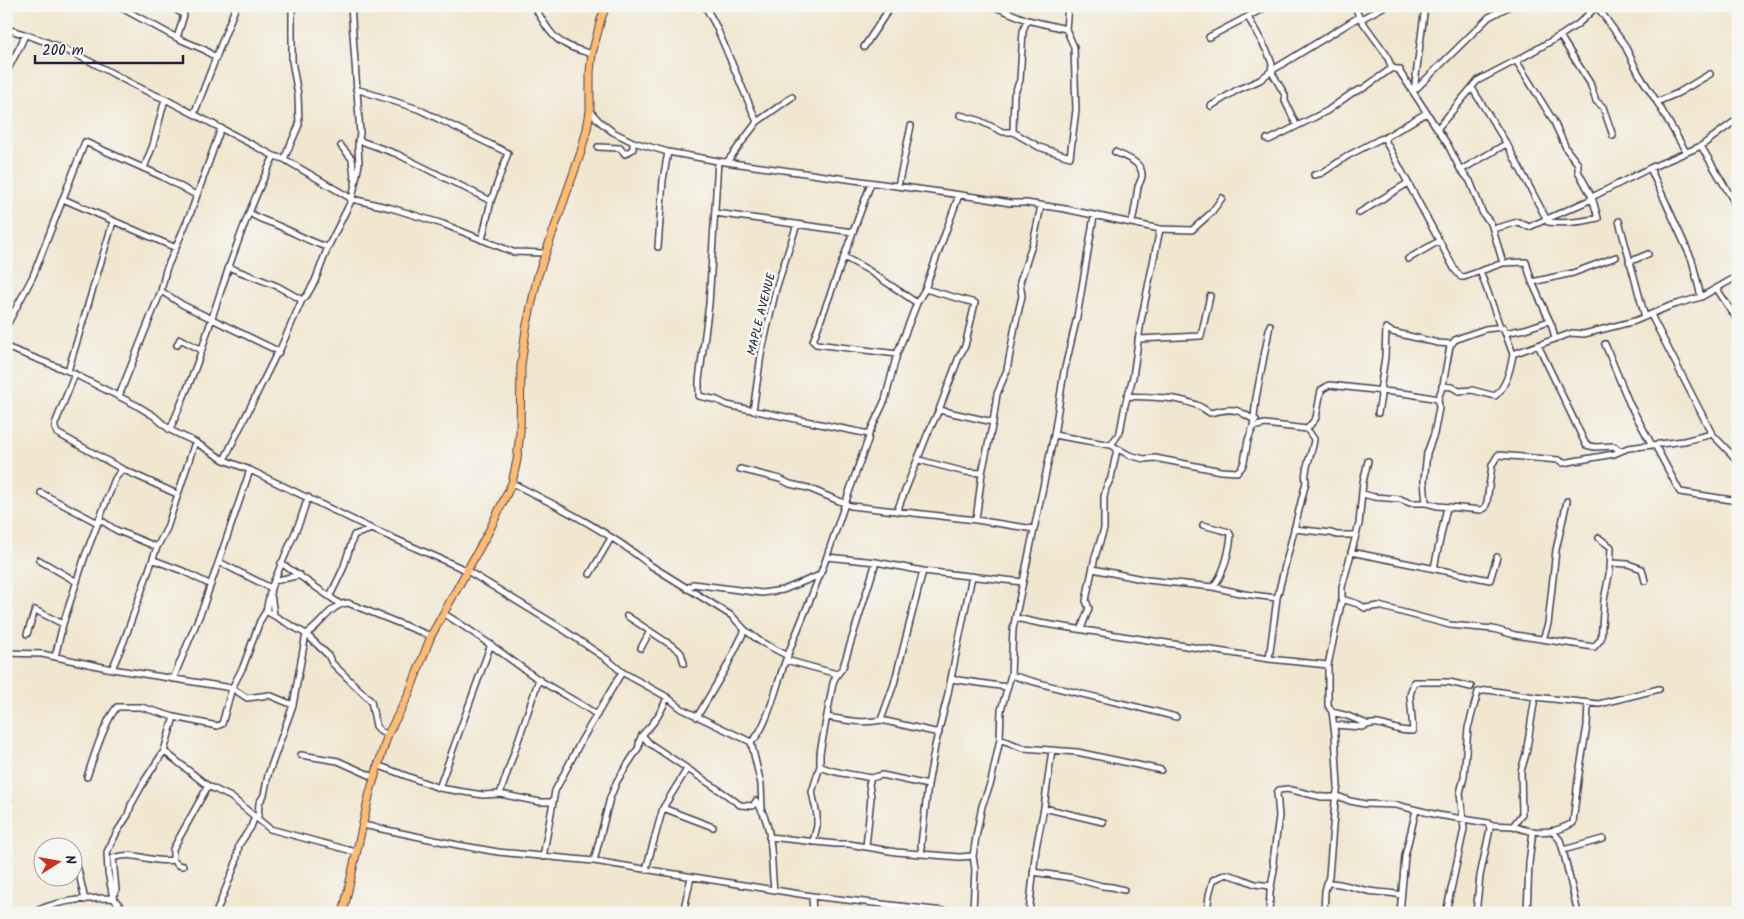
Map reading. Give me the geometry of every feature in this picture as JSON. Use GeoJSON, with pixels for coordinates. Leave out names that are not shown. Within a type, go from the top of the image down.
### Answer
{"type":"FeatureCollection","features":[{"type":"Feature","properties":{"kind":"main road"},"geometry":{"type":"LineString","coordinates":[[343,913],[377,764],[388,734],[408,696],[431,636],[490,529],[512,483],[520,439],[520,388],[525,336],[545,253],[581,152],[590,111],[592,54],[606,6]]}},
{"type":"Feature","properties":{"kind":"street"},"geometry":{"type":"LineString","coordinates":[[118,6],[216,58]]}},
{"type":"Feature","properties":{"kind":"street"},"geometry":{"type":"LineString","coordinates":[[171,6],[184,15],[177,38]]}},
{"type":"Feature","properties":{"kind":"street"},"geometry":{"type":"LineString","coordinates":[[194,114],[236,6]]}},
{"type":"Feature","properties":{"kind":"street"},"geometry":{"type":"LineString","coordinates":[[284,159],[299,125],[298,95],[292,61],[293,6]]}},
{"type":"Feature","properties":{"kind":"street"},"geometry":{"type":"LineString","coordinates":[[224,460],[285,339],[302,300],[315,281],[328,248],[353,196],[359,164],[358,140],[360,133],[351,6]]}},
{"type":"Feature","properties":{"kind":"street"},"geometry":{"type":"LineString","coordinates":[[534,6],[560,42],[592,54]]}},
{"type":"Feature","properties":{"kind":"street"},"geometry":{"type":"LineString","coordinates":[[705,6],[716,26],[757,122]]}},
{"type":"Feature","properties":{"kind":"street"},"geometry":{"type":"LineString","coordinates":[[864,47],[891,6]]}},
{"type":"Feature","properties":{"kind":"street"},"geometry":{"type":"LineString","coordinates":[[993,6],[1027,20],[1066,29]]}},
{"type":"Feature","properties":{"kind":"street"},"geometry":{"type":"LineString","coordinates":[[960,115],[978,120],[1003,132],[1013,132],[1039,147],[1070,157],[1076,110],[1074,48],[1066,29],[1068,6]]}},
{"type":"Feature","properties":{"kind":"street"},"geometry":{"type":"LineString","coordinates":[[1209,37],[1268,6]]}},
{"type":"Feature","properties":{"kind":"street"},"geometry":{"type":"LineString","coordinates":[[1355,6],[1360,18],[1448,145],[1461,170],[1470,181],[1483,214],[1491,223],[1503,263]]}},
{"type":"Feature","properties":{"kind":"street"},"geometry":{"type":"LineString","coordinates":[[1211,106],[1237,90],[1260,80],[1360,18],[1385,6]]}},
{"type":"Feature","properties":{"kind":"street"},"geometry":{"type":"LineString","coordinates":[[1414,91],[1425,6]]}},
{"type":"Feature","properties":{"kind":"street"},"geometry":{"type":"LineString","coordinates":[[1414,91],[1488,17],[1510,6]]}},
{"type":"Feature","properties":{"kind":"street"},"geometry":{"type":"LineString","coordinates":[[1437,128],[1477,81],[1560,36],[1578,24],[1594,9],[1600,9],[1624,44],[1639,74],[1686,152]]}},
{"type":"Feature","properties":{"kind":"street"},"geometry":{"type":"LineString","coordinates":[[1248,17],[1268,53],[1272,64],[1271,72],[1285,95],[1285,101],[1295,122]]}},
{"type":"Feature","properties":{"kind":"street"},"geometry":{"type":"LineString","coordinates":[[1013,132],[1014,95],[1020,80],[1023,31],[1027,20]]}},
{"type":"Feature","properties":{"kind":"street"},"geometry":{"type":"LineString","coordinates":[[6,29],[51,43],[149,93],[165,99],[274,156],[284,159],[353,196],[443,224],[513,252],[545,253]]}},
{"type":"Feature","properties":{"kind":"street"},"geometry":{"type":"LineString","coordinates":[[6,75],[9,66],[18,54],[25,35]]}},
{"type":"Feature","properties":{"kind":"street"},"geometry":{"type":"LineString","coordinates":[[1560,36],[1590,83],[1596,101],[1603,107],[1613,136]]}},
{"type":"Feature","properties":{"kind":"street"},"geometry":{"type":"LineString","coordinates":[[1437,128],[1472,88],[1506,144],[1546,220],[1556,223],[1586,221],[1598,218],[1592,198],[1578,171],[1578,164],[1567,150],[1543,103],[1516,61]]}},
{"type":"Feature","properties":{"kind":"street"},"geometry":{"type":"LineString","coordinates":[[1395,69],[1404,73],[1437,128]]}},
{"type":"Feature","properties":{"kind":"street"},"geometry":{"type":"LineString","coordinates":[[1267,139],[1269,140],[1285,133],[1327,111],[1352,93],[1395,69]]}},
{"type":"Feature","properties":{"kind":"street"},"geometry":{"type":"LineString","coordinates":[[1657,102],[1678,93],[1710,74]]}},
{"type":"Feature","properties":{"kind":"street"},"geometry":{"type":"LineString","coordinates":[[356,89],[418,109],[508,153],[491,201],[482,240]]}},
{"type":"Feature","properties":{"kind":"street"},"geometry":{"type":"LineString","coordinates":[[727,162],[757,122],[792,97]]}},
{"type":"Feature","properties":{"kind":"street"},"geometry":{"type":"LineString","coordinates":[[144,168],[153,145],[165,99]]}},
{"type":"Feature","properties":{"kind":"street"},"geometry":{"type":"LineString","coordinates":[[590,111],[613,132],[633,142],[668,152],[718,161],[1010,203],[1026,203],[1065,209],[1160,229],[1194,230],[1211,213],[1222,198]]}},
{"type":"Feature","properties":{"kind":"street"},"geometry":{"type":"LineString","coordinates":[[1314,175],[1322,174],[1349,155],[1385,138],[1426,113]]}},
{"type":"Feature","properties":{"kind":"street"},"geometry":{"type":"LineString","coordinates":[[1493,229],[1518,222],[1529,227],[1546,220],[1650,168],[1701,146],[1734,121],[1738,128]]}},
{"type":"Feature","properties":{"kind":"street"},"geometry":{"type":"LineString","coordinates":[[898,186],[911,126]]}},
{"type":"Feature","properties":{"kind":"street"},"geometry":{"type":"LineString","coordinates":[[119,396],[161,292],[162,281],[221,128]]}},
{"type":"Feature","properties":{"kind":"street"},"geometry":{"type":"LineString","coordinates":[[1385,138],[1455,270],[1461,277],[1503,263],[1526,262],[1555,339]]}},
{"type":"Feature","properties":{"kind":"street"},"geometry":{"type":"LineString","coordinates":[[358,140],[397,154],[491,201]]}},
{"type":"Feature","properties":{"kind":"street"},"geometry":{"type":"LineString","coordinates":[[6,327],[33,276],[85,142],[144,168],[196,195]]}},
{"type":"Feature","properties":{"kind":"street"},"geometry":{"type":"LineString","coordinates":[[598,147],[620,148],[626,154],[633,149],[633,142]]}},
{"type":"Feature","properties":{"kind":"street"},"geometry":{"type":"LineString","coordinates":[[1461,170],[1506,144]]}},
{"type":"Feature","properties":{"kind":"street"},"geometry":{"type":"LineString","coordinates":[[341,146],[353,161],[357,192],[353,196]]}},
{"type":"Feature","properties":{"kind":"street"},"geometry":{"type":"LineString","coordinates":[[1701,146],[1733,200],[1738,220]]}},
{"type":"Feature","properties":{"kind":"street"},"geometry":{"type":"LineString","coordinates":[[658,247],[663,180],[668,152]]}},
{"type":"Feature","properties":{"kind":"street"},"geometry":{"type":"LineString","coordinates":[[1115,152],[1137,164],[1142,172],[1132,222]]}},
{"type":"Feature","properties":{"kind":"street"},"geometry":{"type":"LineString","coordinates":[[170,430],[180,408],[228,267],[263,178],[274,156]]}},
{"type":"Feature","properties":{"kind":"street"},"geometry":{"type":"LineString","coordinates":[[718,161],[709,304],[699,380],[699,396],[727,405],[869,434]]}},
{"type":"Feature","properties":{"kind":"street"},"geometry":{"type":"LineString","coordinates":[[1650,168],[1692,260],[1701,297]]}},
{"type":"Feature","properties":{"kind":"street"},"geometry":{"type":"LineString","coordinates":[[871,183],[813,341],[816,344],[897,354]]}},
{"type":"Feature","properties":{"kind":"street"},"geometry":{"type":"LineString","coordinates":[[1359,213],[1408,183]]}},
{"type":"Feature","properties":{"kind":"street"},"geometry":{"type":"LineString","coordinates":[[751,742],[765,722],[787,658],[827,557],[869,434],[885,400],[897,354],[917,303],[925,289],[960,195]]}},
{"type":"Feature","properties":{"kind":"street"},"geometry":{"type":"LineString","coordinates":[[63,199],[176,248]]}},
{"type":"Feature","properties":{"kind":"street"},"geometry":{"type":"LineString","coordinates":[[976,520],[982,473],[997,394],[1007,370],[1014,326],[1022,296],[1020,282],[1034,239],[1041,206]]}},
{"type":"Feature","properties":{"kind":"street"},"geometry":{"type":"LineString","coordinates":[[715,212],[853,232]]}},
{"type":"Feature","properties":{"kind":"street"},"geometry":{"type":"LineString","coordinates":[[250,213],[258,219],[286,228],[311,243],[328,248]]}},
{"type":"Feature","properties":{"kind":"street"},"geometry":{"type":"LineString","coordinates":[[973,910],[975,876],[973,856],[982,806],[991,782],[1000,739],[1001,710],[1011,675],[1013,630],[1054,435],[1094,216]]}},
{"type":"Feature","properties":{"kind":"street"},"geometry":{"type":"LineString","coordinates":[[1619,221],[1648,316],[1712,434],[1738,461]]}},
{"type":"Feature","properties":{"kind":"street"},"geometry":{"type":"LineString","coordinates":[[68,371],[113,222]]}},
{"type":"Feature","properties":{"kind":"street","name":"MAPLE AVENUE"},"geometry":{"type":"LineString","coordinates":[[754,410],[761,355],[776,288],[797,224]]}},
{"type":"Feature","properties":{"kind":"street"},"geometry":{"type":"LineString","coordinates":[[1111,445],[1120,432],[1133,377],[1138,339],[1160,229]]}},
{"type":"Feature","properties":{"kind":"street"},"geometry":{"type":"LineString","coordinates":[[1408,259],[1439,241]]}},
{"type":"Feature","properties":{"kind":"street"},"geometry":{"type":"LineString","coordinates":[[1630,262],[1648,254]]}},
{"type":"Feature","properties":{"kind":"street"},"geometry":{"type":"LineString","coordinates":[[844,257],[868,270],[917,303]]}},
{"type":"Feature","properties":{"kind":"street"},"geometry":{"type":"LineString","coordinates":[[1532,282],[1573,273],[1616,257]]}},
{"type":"Feature","properties":{"kind":"street"},"geometry":{"type":"LineString","coordinates":[[228,267],[277,286],[302,300]]}},
{"type":"Feature","properties":{"kind":"street"},"geometry":{"type":"LineString","coordinates":[[1480,271],[1491,296],[1500,327]]}},
{"type":"Feature","properties":{"kind":"street"},"geometry":{"type":"LineString","coordinates":[[1513,354],[1572,333],[1584,334],[1635,321],[1670,306],[1701,297],[1738,276]]}},
{"type":"Feature","properties":{"kind":"street"},"geometry":{"type":"LineString","coordinates":[[898,512],[915,465],[967,340],[975,303],[925,289]]}},
{"type":"Feature","properties":{"kind":"street"},"geometry":{"type":"LineString","coordinates":[[1717,289],[1738,321]]}},
{"type":"Feature","properties":{"kind":"street"},"geometry":{"type":"LineString","coordinates":[[161,292],[168,294],[182,305],[278,350],[224,460]]}},
{"type":"Feature","properties":{"kind":"street"},"geometry":{"type":"LineString","coordinates":[[1138,339],[1201,336],[1210,296]]}},
{"type":"Feature","properties":{"kind":"street"},"geometry":{"type":"LineString","coordinates":[[170,430],[202,350],[211,318]]}},
{"type":"Feature","properties":{"kind":"street"},"geometry":{"type":"LineString","coordinates":[[1505,333],[1526,329],[1549,321]]}},
{"type":"Feature","properties":{"kind":"street"},"geometry":{"type":"LineString","coordinates":[[1054,435],[1111,445],[1129,455],[1144,459],[1155,458],[1234,472],[1242,467],[1253,426],[1270,325]]}},
{"type":"Feature","properties":{"kind":"street"},"geometry":{"type":"LineString","coordinates":[[1378,413],[1385,357],[1386,328],[1392,332],[1451,344],[1462,337],[1486,329],[1503,326],[1513,354],[1504,384],[1494,396],[1472,390],[1459,391],[1452,387],[1442,386]]}},
{"type":"Feature","properties":{"kind":"street"},"geometry":{"type":"LineString","coordinates":[[177,345],[180,339],[202,350]]}},
{"type":"Feature","properties":{"kind":"street"},"geometry":{"type":"LineString","coordinates":[[1426,503],[1424,481],[1427,454],[1434,434],[1439,408],[1438,399],[1451,344]]}},
{"type":"Feature","properties":{"kind":"street"},"geometry":{"type":"LineString","coordinates":[[1605,344],[1630,405],[1680,492],[1738,501]]}},
{"type":"Feature","properties":{"kind":"street"},"geometry":{"type":"LineString","coordinates":[[1538,346],[1548,363],[1586,445],[1595,447],[1614,446],[1620,451]]}},
{"type":"Feature","properties":{"kind":"street"},"geometry":{"type":"LineString","coordinates":[[6,347],[75,374],[119,396],[154,416],[170,430],[195,442],[224,460],[250,470],[372,529],[466,570],[561,628],[608,660],[622,672],[667,697],[682,709],[751,742]]}},
{"type":"Feature","properties":{"kind":"street"},"geometry":{"type":"LineString","coordinates":[[75,374],[55,424],[56,430],[120,467],[178,494]]}},
{"type":"Feature","properties":{"kind":"street"},"geometry":{"type":"LineString","coordinates":[[1306,429],[1316,418],[1321,390],[1328,385],[1349,386],[1438,399]]}},
{"type":"Feature","properties":{"kind":"street"},"geometry":{"type":"LineString","coordinates":[[1127,396],[1174,399],[1194,403],[1210,413],[1225,410],[1239,411],[1250,419],[1257,420]]}},
{"type":"Feature","properties":{"kind":"street"},"geometry":{"type":"LineString","coordinates":[[939,410],[993,422]]}},
{"type":"Feature","properties":{"kind":"street"},"geometry":{"type":"LineString","coordinates":[[1253,426],[1265,424],[1306,429],[1314,441],[1305,473],[1306,482],[1277,598],[1268,659]]}},
{"type":"Feature","properties":{"kind":"street"},"geometry":{"type":"LineString","coordinates":[[1363,494],[1400,499],[1410,503],[1426,503],[1481,510],[1487,502],[1492,464],[1498,455],[1559,460],[1563,463],[1605,456],[1620,451],[1684,441],[1712,434]]}},
{"type":"Feature","properties":{"kind":"street"},"geometry":{"type":"LineString","coordinates":[[112,669],[154,560],[157,547],[167,528],[195,442]]}},
{"type":"Feature","properties":{"kind":"street"},"geometry":{"type":"LineString","coordinates":[[1081,629],[1089,608],[1086,601],[1095,557],[1104,529],[1104,497],[1117,449]]}},
{"type":"Feature","properties":{"kind":"street"},"geometry":{"type":"LineString","coordinates":[[918,460],[965,472],[982,473]]}},
{"type":"Feature","properties":{"kind":"street"},"geometry":{"type":"LineString","coordinates":[[1324,913],[1338,786],[1334,724],[1332,712],[1328,705],[1328,665],[1342,599],[1342,587],[1360,518],[1368,461]]}},
{"type":"Feature","properties":{"kind":"street"},"geometry":{"type":"LineString","coordinates":[[55,657],[84,556],[120,467]]}},
{"type":"Feature","properties":{"kind":"street"},"geometry":{"type":"LineString","coordinates":[[740,469],[808,488],[850,506],[976,520],[1034,529]]}},
{"type":"Feature","properties":{"kind":"street"},"geometry":{"type":"LineString","coordinates":[[173,679],[184,656],[211,585],[250,470]]}},
{"type":"Feature","properties":{"kind":"street"},"geometry":{"type":"LineString","coordinates":[[512,483],[586,522],[732,616],[745,630],[787,658],[838,674]]}},
{"type":"Feature","properties":{"kind":"street"},"geometry":{"type":"LineString","coordinates":[[41,493],[116,530],[157,547]]}},
{"type":"Feature","properties":{"kind":"street"},"geometry":{"type":"LineString","coordinates":[[87,777],[111,713],[117,707],[141,708],[174,717],[222,724],[232,688],[243,667],[260,621],[266,611],[271,588],[300,521],[308,497]]}},
{"type":"Feature","properties":{"kind":"street"},"geometry":{"type":"LineString","coordinates":[[1542,639],[1548,624],[1556,550],[1567,501]]}},
{"type":"Feature","properties":{"kind":"street"},"geometry":{"type":"LineString","coordinates":[[1434,568],[1447,507]]}},
{"type":"Feature","properties":{"kind":"street"},"geometry":{"type":"LineString","coordinates":[[1203,525],[1229,532],[1230,536],[1219,581],[1214,587]]}},
{"type":"Feature","properties":{"kind":"street"},"geometry":{"type":"LineString","coordinates":[[330,596],[343,569],[354,534],[372,529]]}},
{"type":"Feature","properties":{"kind":"street"},"geometry":{"type":"LineString","coordinates":[[1294,529],[1331,533],[1337,536],[1355,535]]}},
{"type":"Feature","properties":{"kind":"street"},"geometry":{"type":"LineString","coordinates":[[590,574],[611,538]]}},
{"type":"Feature","properties":{"kind":"street"},"geometry":{"type":"LineString","coordinates":[[1342,599],[1365,608],[1379,606],[1450,624],[1492,629],[1516,636],[1594,647],[1601,639],[1611,547],[1600,538]]}},
{"type":"Feature","properties":{"kind":"street"},"geometry":{"type":"LineString","coordinates":[[1351,552],[1490,580],[1497,557]]}},
{"type":"Feature","properties":{"kind":"street"},"geometry":{"type":"LineString","coordinates":[[827,557],[876,562],[923,571],[1023,582]]}},
{"type":"Feature","properties":{"kind":"street"},"geometry":{"type":"LineString","coordinates":[[39,560],[77,582]]}},
{"type":"Feature","properties":{"kind":"street"},"geometry":{"type":"LineString","coordinates":[[154,560],[183,571],[211,585]]}},
{"type":"Feature","properties":{"kind":"street"},"geometry":{"type":"LineString","coordinates":[[219,562],[271,588]]}},
{"type":"Feature","properties":{"kind":"street"},"geometry":{"type":"LineString","coordinates":[[813,842],[817,815],[812,792],[820,766],[820,753],[834,683],[843,667],[876,562]]}},
{"type":"Feature","properties":{"kind":"street"},"geometry":{"type":"LineString","coordinates":[[281,563],[340,604]]}},
{"type":"Feature","properties":{"kind":"street"},"geometry":{"type":"LineString","coordinates":[[1610,563],[1628,564],[1642,568],[1645,581]]}},
{"type":"Feature","properties":{"kind":"street"},"geometry":{"type":"LineString","coordinates":[[1093,569],[1147,580],[1214,587],[1244,594],[1277,598]]}},
{"type":"Feature","properties":{"kind":"street"},"geometry":{"type":"LineString","coordinates":[[881,720],[894,684],[923,571]]}},
{"type":"Feature","properties":{"kind":"street"},"geometry":{"type":"LineString","coordinates":[[274,581],[300,575]]}},
{"type":"Feature","properties":{"kind":"street"},"geometry":{"type":"LineString","coordinates":[[688,589],[693,584],[772,592],[788,588],[820,575]]}},
{"type":"Feature","properties":{"kind":"street"},"geometry":{"type":"LineString","coordinates":[[922,854],[921,845],[928,785],[972,576]]}},
{"type":"Feature","properties":{"kind":"street"},"geometry":{"type":"LineString","coordinates":[[271,588],[274,615]]}},
{"type":"Feature","properties":{"kind":"street"},"geometry":{"type":"LineString","coordinates":[[306,634],[314,630],[340,604],[348,603],[431,636]]}},
{"type":"Feature","properties":{"kind":"street"},"geometry":{"type":"LineString","coordinates":[[27,634],[35,610],[63,624]]}},
{"type":"Feature","properties":{"kind":"street"},"geometry":{"type":"LineString","coordinates":[[266,611],[306,634],[328,655],[332,663],[371,701],[376,726],[381,732],[388,734]]}},
{"type":"Feature","properties":{"kind":"street"},"geometry":{"type":"LineString","coordinates":[[444,614],[491,644],[538,679],[582,704],[597,715]]}},
{"type":"Feature","properties":{"kind":"street"},"geometry":{"type":"LineString","coordinates":[[627,616],[677,649],[681,653],[684,663]]}},
{"type":"Feature","properties":{"kind":"street"},"geometry":{"type":"LineString","coordinates":[[1016,618],[1268,659],[1328,665]]}},
{"type":"Feature","properties":{"kind":"street"},"geometry":{"type":"LineString","coordinates":[[698,717],[745,630]]}},
{"type":"Feature","properties":{"kind":"street"},"geometry":{"type":"LineString","coordinates":[[641,648],[650,631]]}},
{"type":"Feature","properties":{"kind":"street"},"geometry":{"type":"LineString","coordinates":[[216,913],[236,863],[239,845],[251,827],[259,803],[264,795],[268,775],[294,705],[306,634]]}},
{"type":"Feature","properties":{"kind":"street"},"geometry":{"type":"LineString","coordinates":[[439,788],[491,644]]}},
{"type":"Feature","properties":{"kind":"street"},"geometry":{"type":"LineString","coordinates":[[6,653],[42,654],[112,669],[232,688],[247,698],[269,695],[294,705]]}},
{"type":"Feature","properties":{"kind":"street"},"geometry":{"type":"LineString","coordinates":[[543,857],[555,791],[572,756],[622,672]]}},
{"type":"Feature","properties":{"kind":"street"},"geometry":{"type":"LineString","coordinates":[[1011,675],[1084,696],[1144,708],[1176,717]]}},
{"type":"Feature","properties":{"kind":"street"},"geometry":{"type":"LineString","coordinates":[[500,794],[538,679]]}},
{"type":"Feature","properties":{"kind":"street"},"geometry":{"type":"LineString","coordinates":[[950,680],[1007,687]]}},
{"type":"Feature","properties":{"kind":"street"},"geometry":{"type":"LineString","coordinates":[[1334,724],[1362,727],[1367,724],[1376,723],[1397,730],[1413,731],[1410,695],[1414,682],[1449,682],[1471,687]]}},
{"type":"Feature","properties":{"kind":"street"},"geometry":{"type":"LineString","coordinates":[[1446,913],[1464,829],[1460,793],[1464,777],[1468,728],[1478,692],[1488,690],[1599,704],[1659,690]]}},
{"type":"Feature","properties":{"kind":"street"},"geometry":{"type":"LineString","coordinates":[[594,861],[610,798],[617,781],[638,747],[638,742],[642,735],[652,725],[665,704],[667,697]]}},
{"type":"Feature","properties":{"kind":"street"},"geometry":{"type":"LineString","coordinates":[[1513,826],[1522,814],[1521,771],[1526,754],[1535,697]]}},
{"type":"Feature","properties":{"kind":"street"},"geometry":{"type":"LineString","coordinates":[[1269,913],[1280,816],[1278,791],[1287,789],[1322,797],[1336,796],[1365,804],[1396,805],[1489,824],[1513,826],[1524,831],[1552,832],[1573,823],[1587,726],[1588,703]]}},
{"type":"Feature","properties":{"kind":"street"},"geometry":{"type":"LineString","coordinates":[[1332,712],[1367,724]]}},
{"type":"Feature","properties":{"kind":"street"},"geometry":{"type":"LineString","coordinates":[[129,913],[113,898],[108,872],[107,852],[145,780],[164,751],[174,717]]}},
{"type":"Feature","properties":{"kind":"street"},"geometry":{"type":"LineString","coordinates":[[828,717],[857,721],[881,720],[939,733]]}},
{"type":"Feature","properties":{"kind":"street"},"geometry":{"type":"LineString","coordinates":[[642,735],[649,743],[740,805],[754,806],[756,801],[762,809],[768,825],[773,858],[774,889]]}},
{"type":"Feature","properties":{"kind":"street"},"geometry":{"type":"LineString","coordinates":[[1000,739],[1023,748],[1091,755],[1161,770]]}},
{"type":"Feature","properties":{"kind":"street"},"geometry":{"type":"LineString","coordinates":[[638,742],[649,743]]}},
{"type":"Feature","properties":{"kind":"street"},"geometry":{"type":"LineString","coordinates":[[751,742],[761,784],[762,809]]}},
{"type":"Feature","properties":{"kind":"street"},"geometry":{"type":"LineString","coordinates":[[1029,913],[1036,848],[1052,750]]}},
{"type":"Feature","properties":{"kind":"street"},"geometry":{"type":"LineString","coordinates":[[164,751],[208,786],[231,797],[270,829],[356,852]]}},
{"type":"Feature","properties":{"kind":"street"},"geometry":{"type":"LineString","coordinates":[[301,755],[338,761],[374,777]]}},
{"type":"Feature","properties":{"kind":"street"},"geometry":{"type":"LineString","coordinates":[[377,764],[439,788],[483,794],[500,794],[540,802],[552,802]]}},
{"type":"Feature","properties":{"kind":"street"},"geometry":{"type":"LineString","coordinates":[[820,766],[829,772],[849,773],[871,778],[882,775],[928,785]]}},
{"type":"Feature","properties":{"kind":"street"},"geometry":{"type":"LineString","coordinates":[[646,870],[663,808],[687,769]]}},
{"type":"Feature","properties":{"kind":"street"},"geometry":{"type":"LineString","coordinates":[[866,847],[871,797],[869,784],[871,778]]}},
{"type":"Feature","properties":{"kind":"street"},"geometry":{"type":"LineString","coordinates":[[183,866],[178,865],[173,860],[173,849],[208,786]]}},
{"type":"Feature","properties":{"kind":"street"},"geometry":{"type":"LineString","coordinates":[[663,808],[713,827]]}},
{"type":"Feature","properties":{"kind":"street"},"geometry":{"type":"LineString","coordinates":[[1044,808],[1103,822]]}},
{"type":"Feature","properties":{"kind":"street"},"geometry":{"type":"LineString","coordinates":[[1400,913],[1405,856],[1416,810]]}},
{"type":"Feature","properties":{"kind":"street"},"geometry":{"type":"LineString","coordinates":[[1476,913],[1480,876],[1490,828],[1489,824]]}},
{"type":"Feature","properties":{"kind":"street"},"geometry":{"type":"LineString","coordinates":[[362,825],[458,845],[543,857],[594,861],[812,896],[962,913],[973,910],[990,913]]}},
{"type":"Feature","properties":{"kind":"street"},"geometry":{"type":"LineString","coordinates":[[1527,913],[1529,863],[1533,831]]}},
{"type":"Feature","properties":{"kind":"street"},"geometry":{"type":"LineString","coordinates":[[1552,832],[1560,840],[1578,913]]}},
{"type":"Feature","properties":{"kind":"street"},"geometry":{"type":"LineString","coordinates":[[769,836],[896,852],[959,857],[973,856]]}},
{"type":"Feature","properties":{"kind":"street"},"geometry":{"type":"LineString","coordinates":[[1563,850],[1603,839]]}},
{"type":"Feature","properties":{"kind":"street"},"geometry":{"type":"LineString","coordinates":[[113,898],[116,890],[113,858],[130,854],[157,861],[173,860]]}},
{"type":"Feature","properties":{"kind":"street"},"geometry":{"type":"LineString","coordinates":[[108,872],[114,867]]}},
{"type":"Feature","properties":{"kind":"street"},"geometry":{"type":"LineString","coordinates":[[1033,872],[1073,878],[1124,890]]}},
{"type":"Feature","properties":{"kind":"street"},"geometry":{"type":"LineString","coordinates":[[1207,913],[1213,880],[1226,874],[1255,884],[1271,886]]}},
{"type":"Feature","properties":{"kind":"street"},"geometry":{"type":"LineString","coordinates":[[684,913],[691,877]]}},
{"type":"Feature","properties":{"kind":"street"},"geometry":{"type":"LineString","coordinates":[[1328,883],[1344,884],[1364,890],[1389,892],[1401,896]]}},
{"type":"Feature","properties":{"kind":"street"},"geometry":{"type":"LineString","coordinates":[[82,886],[85,900]]}},
{"type":"Feature","properties":{"kind":"street"},"geometry":{"type":"LineString","coordinates":[[812,896],[813,913]]}},
{"type":"Feature","properties":{"kind":"street"},"geometry":{"type":"LineString","coordinates":[[32,913],[41,908],[85,900],[113,898]]}}]}
